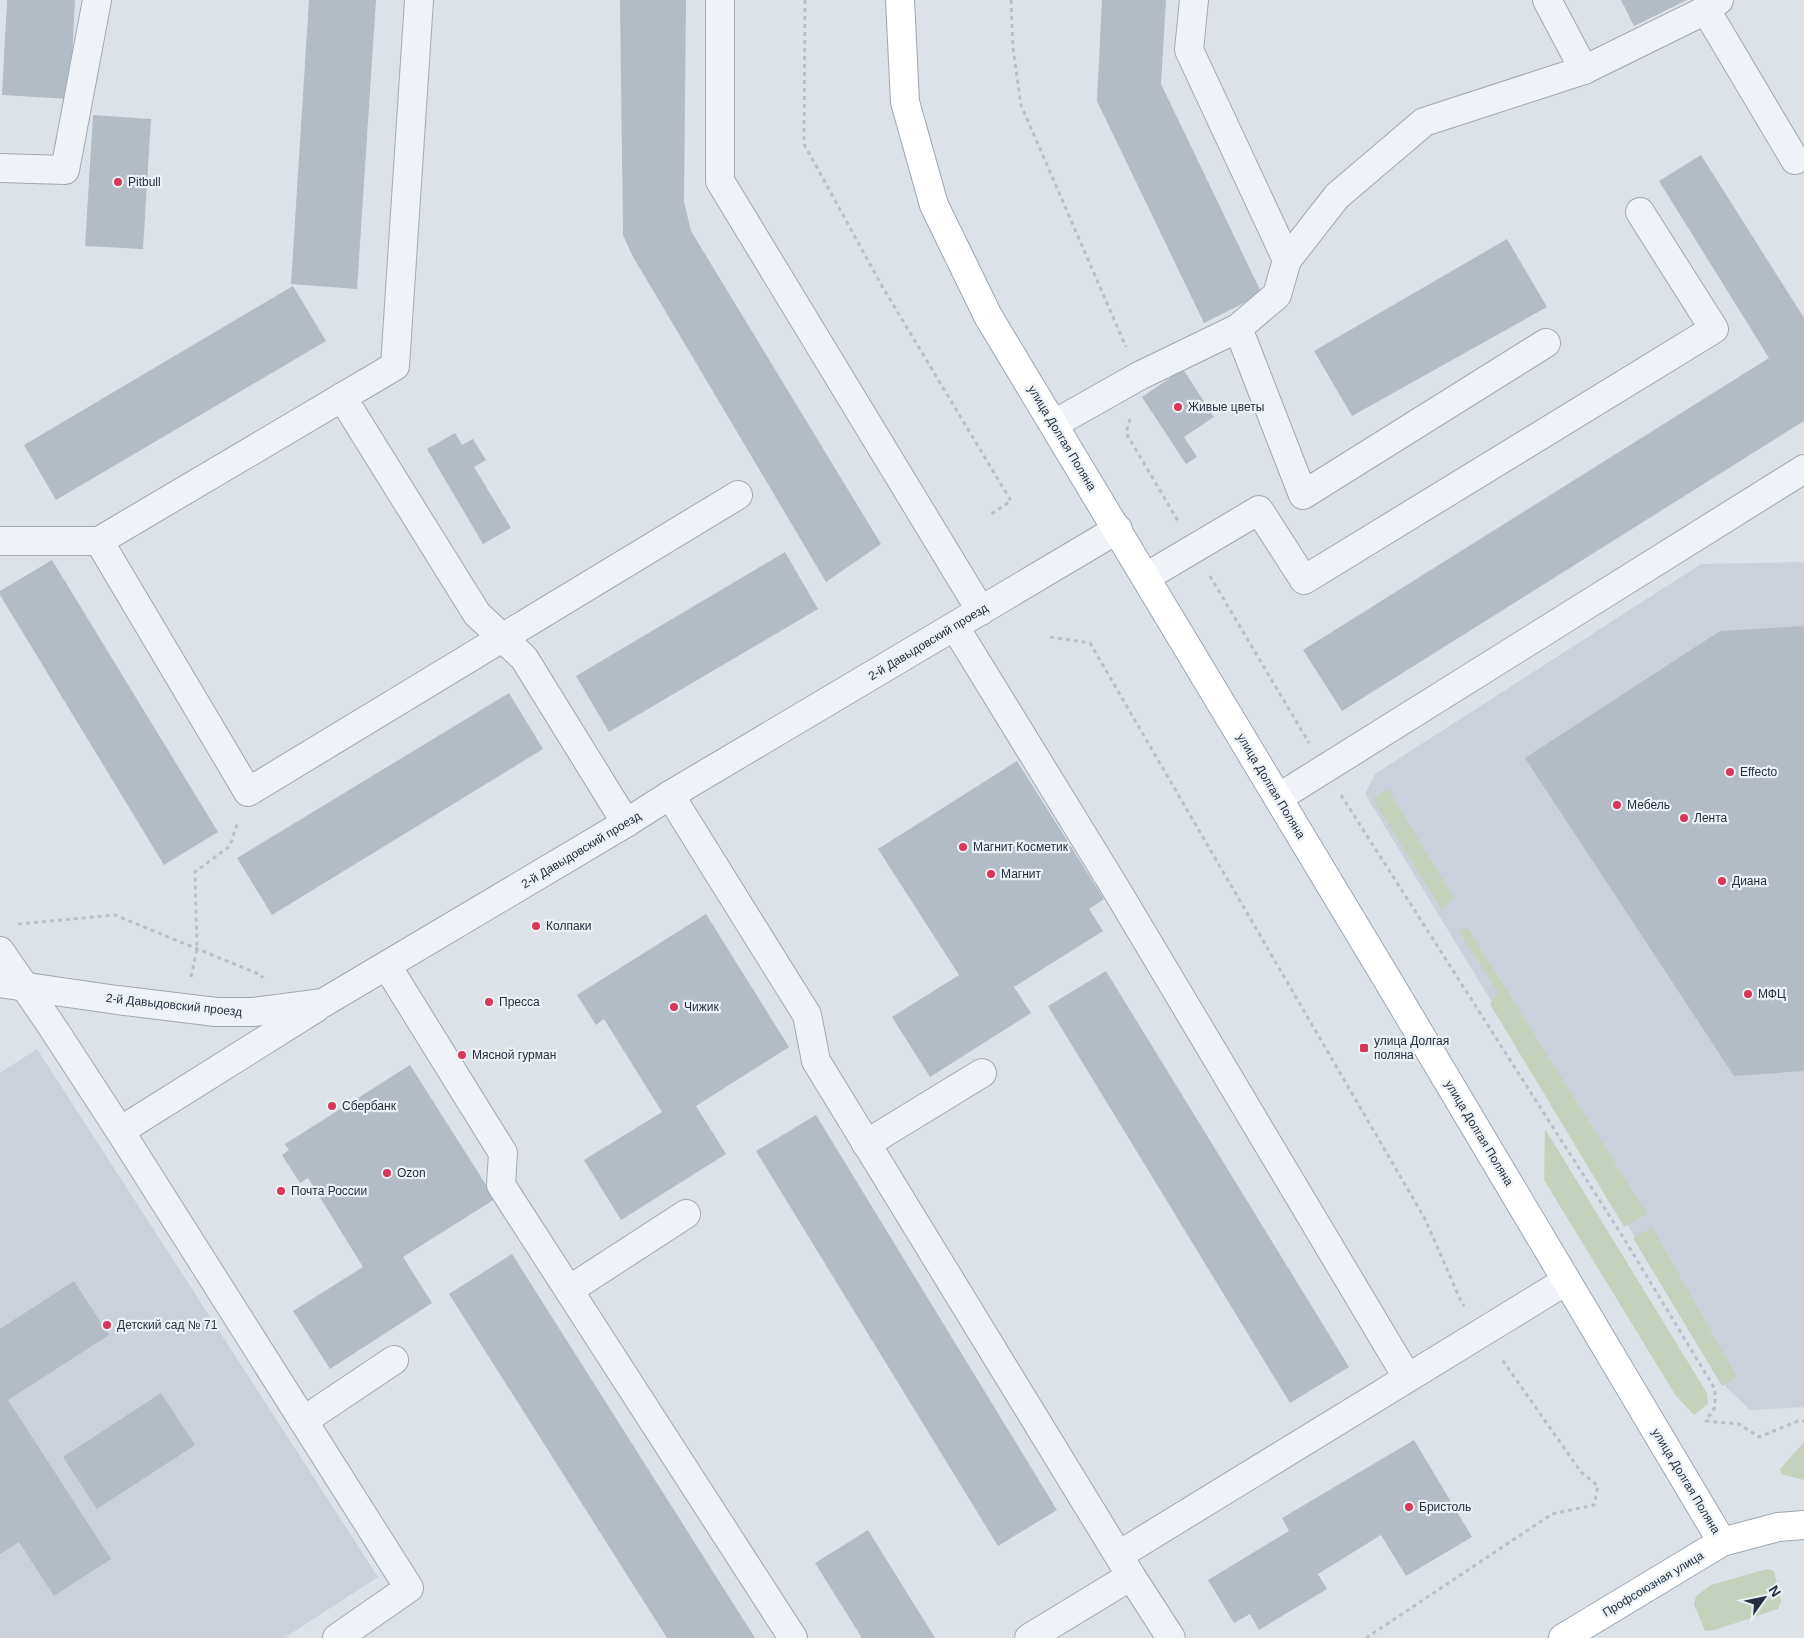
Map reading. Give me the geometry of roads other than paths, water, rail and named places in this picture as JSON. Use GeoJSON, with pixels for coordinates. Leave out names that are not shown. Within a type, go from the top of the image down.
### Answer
{"type":"FeatureCollection","features":[{"type":"Feature","properties":{"kind":"main road","name":"улица Долгая Поляна"},"geometry":{"type":"LineString","coordinates":[[900,0],[905,102],[934,205],[988,316],[1118,529],[1722,1542]]}},
{"type":"Feature","properties":{"kind":"main road","name":"Профсоюзная улица"},"geometry":{"type":"LineString","coordinates":[[1563,1638],[1722,1542],[1778,1527],[1804,1525]]}},
{"type":"Feature","properties":{"kind":"street"},"geometry":{"type":"LineString","coordinates":[[0,168],[65,170],[97,0]]}},
{"type":"Feature","properties":{"kind":"street"},"geometry":{"type":"LineString","coordinates":[[0,541],[99,541],[394,366],[419,0]]}},
{"type":"Feature","properties":{"kind":"street"},"geometry":{"type":"LineString","coordinates":[[720,0],[720,181],[981,611]]}},
{"type":"Feature","properties":{"kind":"street"},"geometry":{"type":"LineString","coordinates":[[1194,0],[1189,50],[1287,260]]}},
{"type":"Feature","properties":{"kind":"street"},"geometry":{"type":"LineString","coordinates":[[1547,0],[1584,70]]}},
{"type":"Feature","properties":{"kind":"street"},"geometry":{"type":"LineString","coordinates":[[1054,424],[1139,376],[1238,328],[1277,295],[1287,260],[1337,196],[1424,122],[1584,70],[1712,5],[1801,164]]}},
{"type":"Feature","properties":{"kind":"street"},"geometry":{"type":"LineString","coordinates":[[1146,577],[1259,510],[1304,580],[1714,329],[1640,212]]}},
{"type":"Feature","properties":{"kind":"street"},"geometry":{"type":"LineString","coordinates":[[1238,328],[1303,495],[1546,344]]}},
{"type":"Feature","properties":{"kind":"street"},"geometry":{"type":"LineString","coordinates":[[342,397],[477,614],[524,658],[626,824]]}},
{"type":"Feature","properties":{"kind":"street"},"geometry":{"type":"LineString","coordinates":[[1278,798],[1804,469]]}},
{"type":"Feature","properties":{"kind":"street"},"geometry":{"type":"LineString","coordinates":[[99,541],[248,792],[738,495]]}},
{"type":"Feature","properties":{"kind":"street","name":"2-й Давыдовский проезд"},"geometry":{"type":"LineString","coordinates":[[12,984],[117,1000],[216,1012],[253,1012],[323,1003],[1118,529]]}},
{"type":"Feature","properties":{"kind":"street"},"geometry":{"type":"LineString","coordinates":[[955,627],[1116,888],[1408,1377]]}},
{"type":"Feature","properties":{"kind":"street"},"geometry":{"type":"LineString","coordinates":[[670,795],[807,1015],[816,1061],[1171,1638]]}},
{"type":"Feature","properties":{"kind":"street"},"geometry":{"type":"LineString","coordinates":[[0,951],[12,984],[120,1131],[409,1588],[337,1638]]}},
{"type":"Feature","properties":{"kind":"street"},"geometry":{"type":"LineString","coordinates":[[387,966],[503,1153],[501,1185],[793,1638]]}},
{"type":"Feature","properties":{"kind":"street"},"geometry":{"type":"LineString","coordinates":[[120,1131],[323,1003]]}},
{"type":"Feature","properties":{"kind":"street"},"geometry":{"type":"LineString","coordinates":[[866,1144],[982,1073]]}},
{"type":"Feature","properties":{"kind":"street"},"geometry":{"type":"LineString","coordinates":[[569,1290],[686,1214]]}},
{"type":"Feature","properties":{"kind":"street"},"geometry":{"type":"LineString","coordinates":[[1029,1638],[1125,1565],[1408,1377],[1566,1281]]}},
{"type":"Feature","properties":{"kind":"street"},"geometry":{"type":"LineString","coordinates":[[304,1422],[394,1360]]}},
{"type":"Feature","properties":{"kind":"place","name":"Pitbull"},"geometry":{"type":"Point","coordinates":[118,182]}},
{"type":"Feature","properties":{"kind":"place","name":"Живые цветы"},"geometry":{"type":"Point","coordinates":[1178,407]}},
{"type":"Feature","properties":{"kind":"place","name":"Effecto"},"geometry":{"type":"Point","coordinates":[1730,772]}},
{"type":"Feature","properties":{"kind":"place","name":"Мебель"},"geometry":{"type":"Point","coordinates":[1617,805]}},
{"type":"Feature","properties":{"kind":"place","name":"Лента"},"geometry":{"type":"Point","coordinates":[1684,818]}},
{"type":"Feature","properties":{"kind":"place","name":"Магнит Косметик"},"geometry":{"type":"Point","coordinates":[963,847]}},
{"type":"Feature","properties":{"kind":"place","name":"Магнит"},"geometry":{"type":"Point","coordinates":[991,874]}},
{"type":"Feature","properties":{"kind":"place","name":"Диана"},"geometry":{"type":"Point","coordinates":[1722,881]}},
{"type":"Feature","properties":{"kind":"place","name":"Колпаки"},"geometry":{"type":"Point","coordinates":[536,926]}},
{"type":"Feature","properties":{"kind":"place","name":"МФЦ"},"geometry":{"type":"Point","coordinates":[1748,994]}},
{"type":"Feature","properties":{"kind":"place","name":"Пресса"},"geometry":{"type":"Point","coordinates":[489,1002]}},
{"type":"Feature","properties":{"kind":"place","name":"Чижик"},"geometry":{"type":"Point","coordinates":[674,1007]}},
{"type":"Feature","properties":{"kind":"place","name":"улица Долгая поляна"},"geometry":{"type":"Point","coordinates":[1364,1048]}},
{"type":"Feature","properties":{"kind":"place","name":"Мясной гурман"},"geometry":{"type":"Point","coordinates":[462,1055]}},
{"type":"Feature","properties":{"kind":"place","name":"Сбербанк"},"geometry":{"type":"Point","coordinates":[332,1106]}},
{"type":"Feature","properties":{"kind":"place","name":"Ozon"},"geometry":{"type":"Point","coordinates":[387,1173]}},
{"type":"Feature","properties":{"kind":"place","name":"Почта России"},"geometry":{"type":"Point","coordinates":[281,1191]}},
{"type":"Feature","properties":{"kind":"place","name":"Детский сад № 71"},"geometry":{"type":"Point","coordinates":[107,1325]}},
{"type":"Feature","properties":{"kind":"place","name":"Бристоль"},"geometry":{"type":"Point","coordinates":[1409,1507]}}]}
